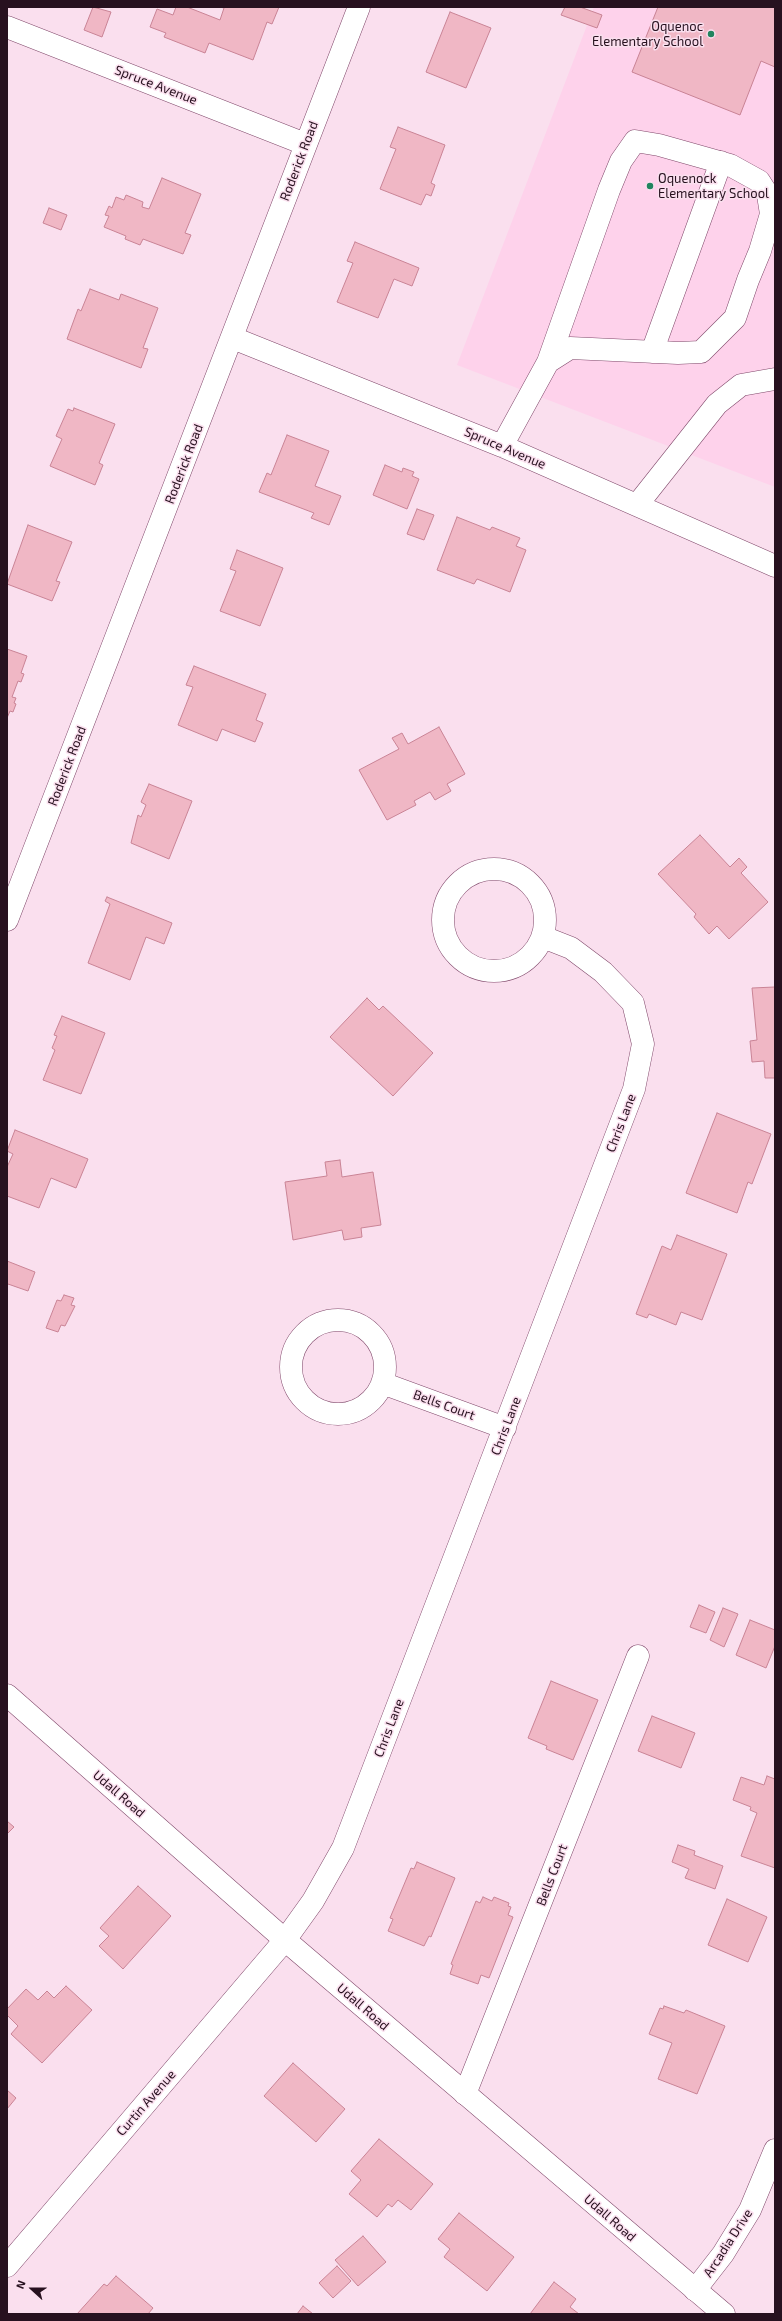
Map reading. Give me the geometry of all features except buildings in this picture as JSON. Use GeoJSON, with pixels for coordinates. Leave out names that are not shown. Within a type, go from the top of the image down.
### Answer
{"type":"FeatureCollection","features":[{"type":"Feature","properties":{"kind":"street","name":"Roderick Road"},"geometry":{"type":"LineString","coordinates":[[7,920],[233,338],[305,144],[359,7]]}},
{"type":"Feature","properties":{"kind":"street","name":"Spruce Avenue"},"geometry":{"type":"LineString","coordinates":[[7,27],[305,144]]}},
{"type":"Feature","properties":{"kind":"street"},"geometry":{"type":"LineString","coordinates":[[502,446],[548,362],[609,190],[621,161],[635,141],[659,144],[721,162],[730,165],[759,181],[768,195],[771,214],[760,251],[735,318],[716,339],[701,352],[652,352],[570,348],[548,362]]}},
{"type":"Feature","properties":{"kind":"street"},"geometry":{"type":"LineString","coordinates":[[652,352],[721,162]]}},
{"type":"Feature","properties":{"kind":"street","name":"Spruce Avenue"},"geometry":{"type":"LineString","coordinates":[[233,338],[502,446],[775,566]]}},
{"type":"Feature","properties":{"kind":"street"},"geometry":{"type":"LineString","coordinates":[[637,505],[717,404],[741,385],[775,379]]}},
{"type":"Feature","properties":{"kind":"street"},"geometry":{"type":"LineString","coordinates":[[491,868],[511,871],[529,881],[541,898],[546,917],[543,937],[533,955],[516,968],[497,972],[477,970],[459,959],[447,943],[442,923],[445,903],[455,886],[472,874],[491,868]]}},
{"type":"Feature","properties":{"kind":"street","name":"Chris Lane"},"geometry":{"type":"LineString","coordinates":[[285,1940],[320,1890],[343,1848],[634,1089],[643,1044],[633,1003],[603,972],[572,948],[543,937]]}},
{"type":"Feature","properties":{"kind":"street"},"geometry":{"type":"LineString","coordinates":[[336,1320],[354,1322],[370,1332],[381,1347],[385,1365],[382,1383],[372,1399],[358,1410],[340,1414],[322,1412],[306,1402],[295,1387],[291,1369],[294,1351],[303,1335],[318,1324],[336,1320]]}},
{"type":"Feature","properties":{"kind":"street","name":"Bells Court"},"geometry":{"type":"LineString","coordinates":[[382,1383],[505,1428]]}},
{"type":"Feature","properties":{"kind":"street","name":"Bells Court"},"geometry":{"type":"LineString","coordinates":[[466,2094],[638,1656]]}},
{"type":"Feature","properties":{"kind":"street","name":"Udall Road"},"geometry":{"type":"LineString","coordinates":[[7,1695],[285,1940],[724,2314]]}},
{"type":"Feature","properties":{"kind":"street","name":"Curtin Avenue"},"geometry":{"type":"LineString","coordinates":[[7,2266],[285,1940]]}},
{"type":"Feature","properties":{"kind":"street","name":"Arcadia Drive"},"geometry":{"type":"LineString","coordinates":[[696,2290],[723,2254],[750,2210],[775,2150]]}},
{"type":"Feature","properties":{"kind":"shaded area","name":"Oquenock Elementary School"},"geometry":{"type":"Polygon","coordinates":[[[594,7],[775,7],[775,487],[457,365],[594,7]]]}},
{"type":"Feature","properties":{"kind":"place","name":"Oquenoc Elementary School"},"geometry":{"type":"Point","coordinates":[711,34]}},
{"type":"Feature","properties":{"kind":"place","name":"Oquenock Elementary School"},"geometry":{"type":"Point","coordinates":[650,186]}}]}
